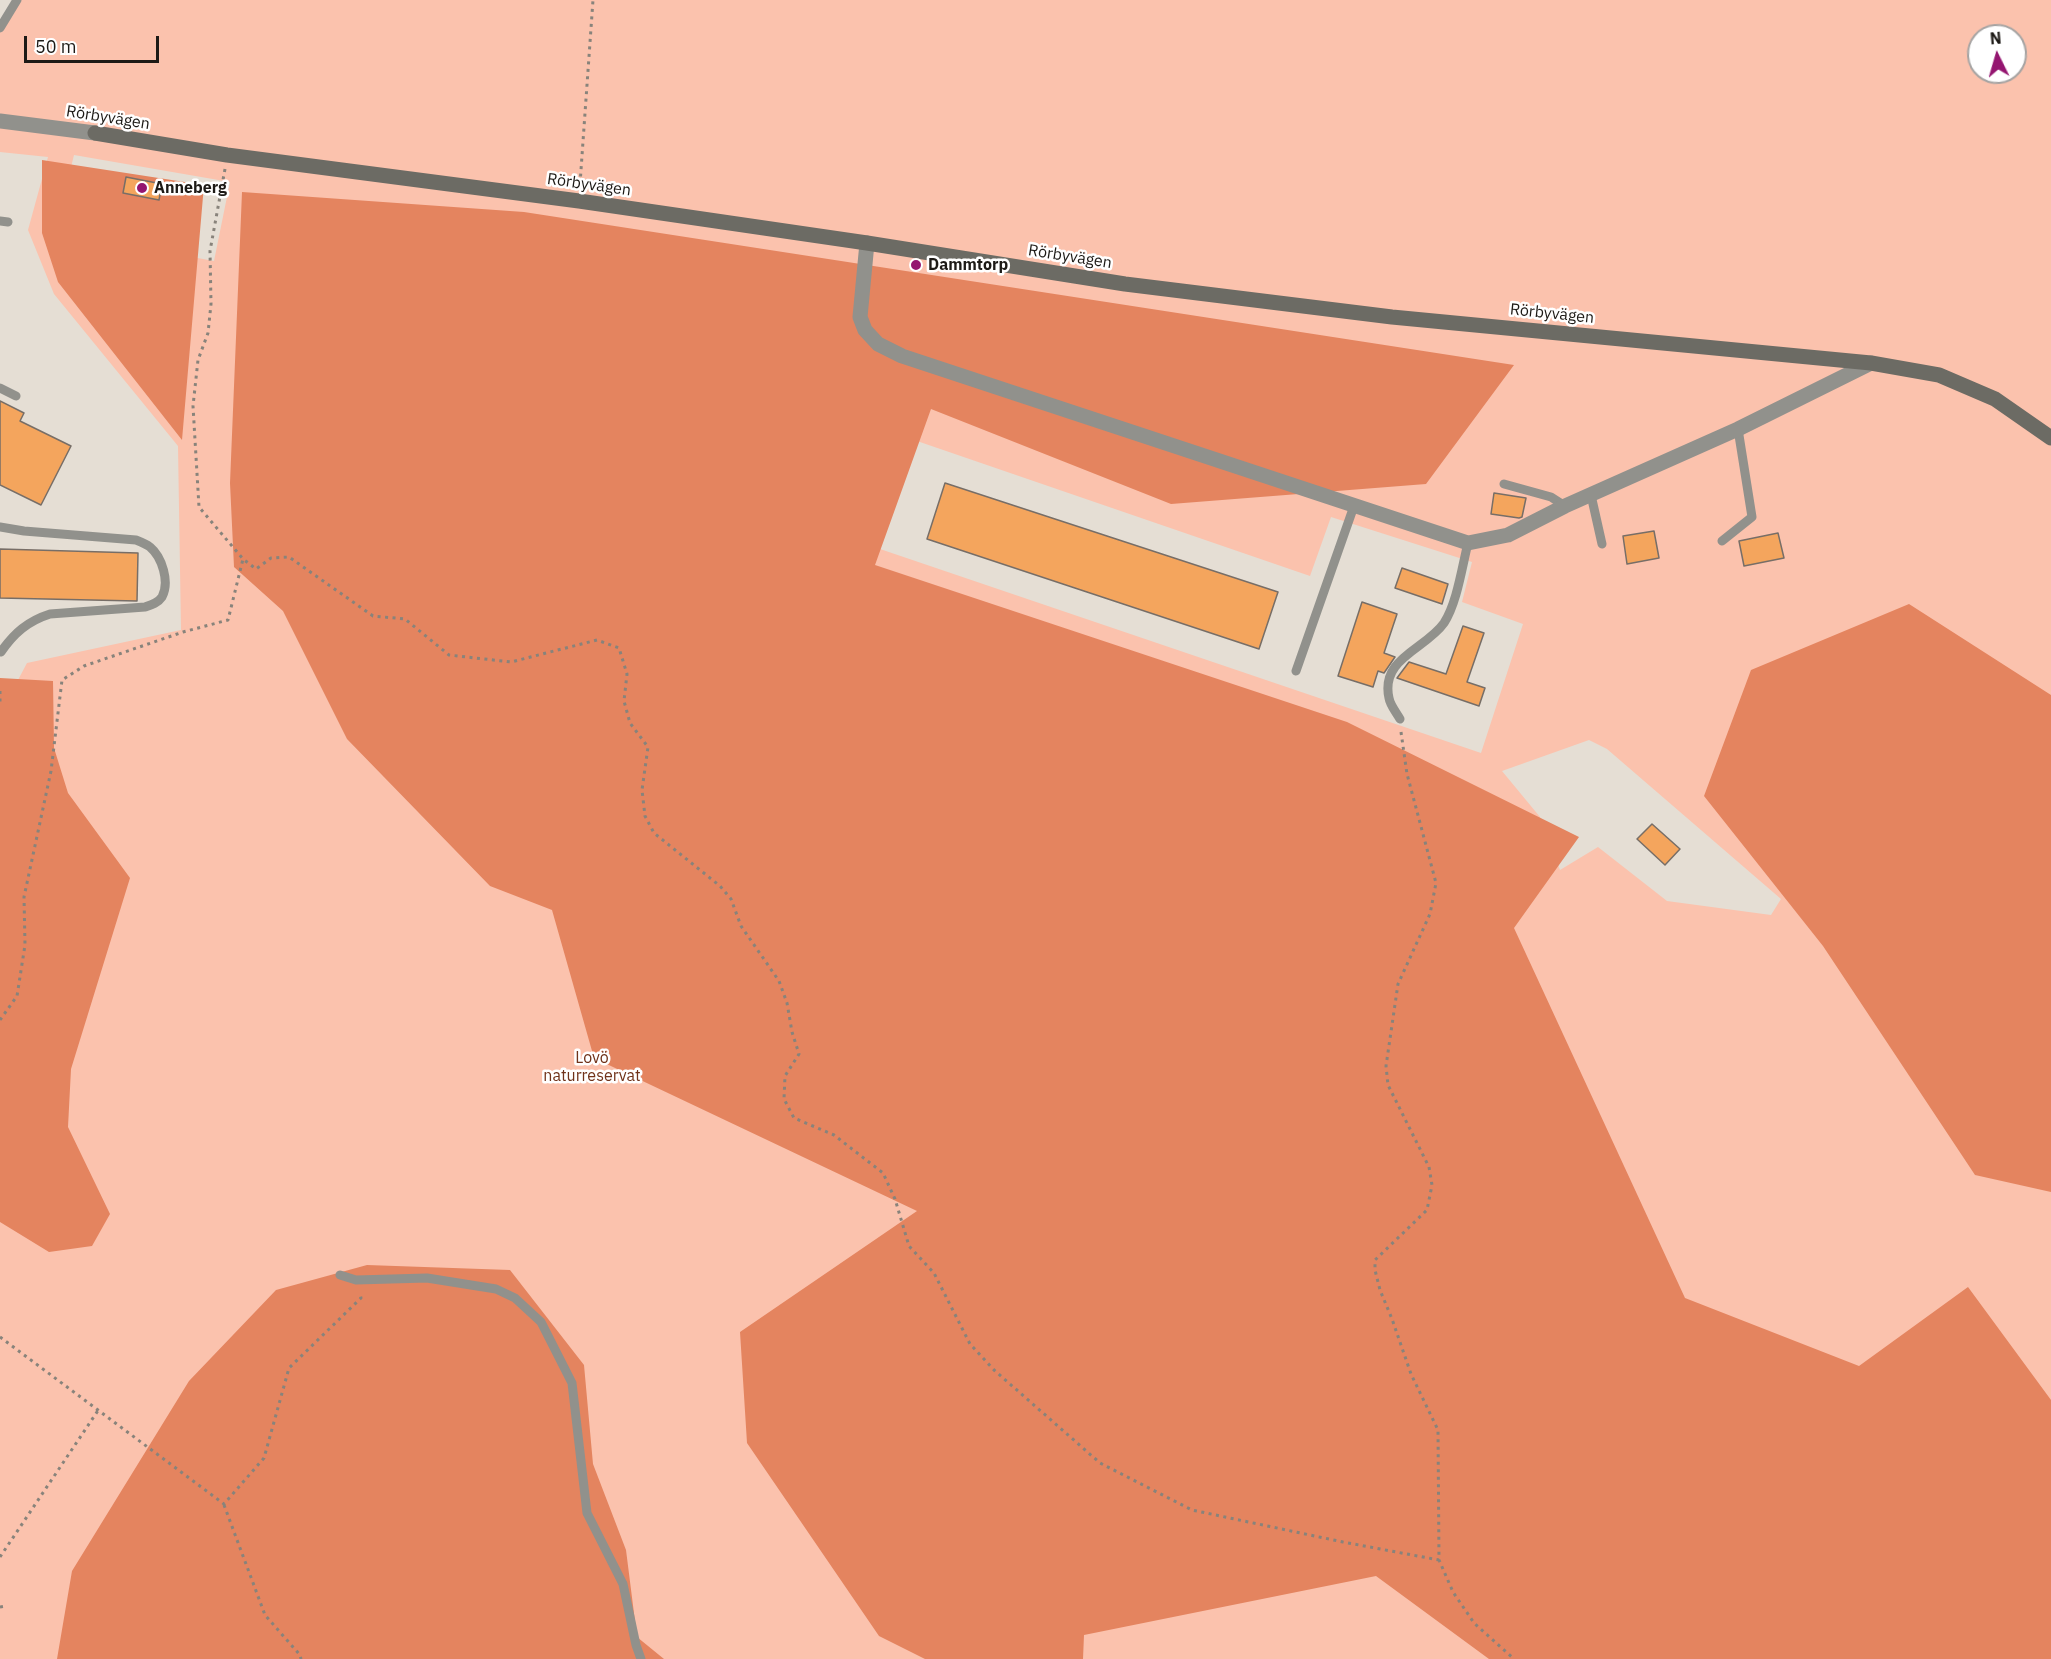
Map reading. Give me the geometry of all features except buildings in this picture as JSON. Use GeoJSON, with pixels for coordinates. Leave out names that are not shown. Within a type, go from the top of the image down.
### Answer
{"type":"FeatureCollection","features":[{"type":"Feature","properties":{"kind":"street","name":"Rörbyvägen"},"geometry":{"type":"LineString","coordinates":[[0,121],[95,133],[227,155],[579,201],[1125,284],[1392,317],[1871,363],[1939,375],[1995,399],[2051,438]]}},
{"type":"Feature","properties":{"kind":"street"},"geometry":{"type":"LineString","coordinates":[[867,243],[860,317],[865,330],[878,344],[902,356],[1468,543],[1508,535],[1565,506],[1738,429],[1871,363]]}},
{"type":"Feature","properties":{"kind":"lane"},"geometry":{"type":"LineString","coordinates":[[0,28],[17,0]]}},
{"type":"Feature","properties":{"kind":"lane"},"geometry":{"type":"LineString","coordinates":[[0,388],[16,396]]}},
{"type":"Feature","properties":{"kind":"lane"},"geometry":{"type":"LineString","coordinates":[[1722,541],[1752,518],[1738,429]]}},
{"type":"Feature","properties":{"kind":"lane"},"geometry":{"type":"LineString","coordinates":[[1504,484],[1551,497],[1565,506]]}},
{"type":"Feature","properties":{"kind":"lane"},"geometry":{"type":"LineString","coordinates":[[1591,495],[1602,544]]}},
{"type":"Feature","properties":{"kind":"lane"},"geometry":{"type":"LineString","coordinates":[[1296,670],[1354,506]]}},
{"type":"Feature","properties":{"kind":"lane"},"geometry":{"type":"LineString","coordinates":[[0,527],[136,540],[149,545],[157,555],[163,567],[165,579],[163,595],[156,603],[145,608],[50,614],[22,627],[1,652]]}},
{"type":"Feature","properties":{"kind":"lane"},"geometry":{"type":"LineString","coordinates":[[1400,719],[1389,698],[1389,676],[1400,659],[1423,643],[1443,624],[1452,606],[1468,543]]}},
{"type":"Feature","properties":{"kind":"lane"},"geometry":{"type":"LineString","coordinates":[[340,1275],[356,1280],[427,1278],[496,1289],[515,1298],[541,1322],[573,1383],[587,1513],[623,1584],[641,1659]]}},
{"type":"Feature","properties":{"kind":"path"},"geometry":{"type":"LineString","coordinates":[[579,201],[593,0]]}},
{"type":"Feature","properties":{"kind":"path"},"geometry":{"type":"LineString","coordinates":[[227,155],[210,250],[211,304],[208,333],[198,360],[193,406],[199,507],[243,559],[256,569],[271,558],[289,557],[373,616],[405,619],[449,655],[511,663],[597,640],[619,648],[627,674],[624,701],[630,723],[648,747],[642,790],[645,816],[654,833],[720,886],[731,899],[741,926],[779,981],[787,1003],[799,1054],[785,1076],[784,1100],[794,1118],[834,1135],[883,1173],[895,1199],[909,1246],[934,1273],[970,1344],[994,1370],[1100,1463],[1191,1510],[1439,1560]]}},
{"type":"Feature","properties":{"kind":"path"},"geometry":{"type":"LineString","coordinates":[[0,1020],[17,996],[25,945],[24,897],[51,771],[62,680],[84,666],[183,632],[228,620],[243,559]]}},
{"type":"Feature","properties":{"kind":"path"},"geometry":{"type":"LineString","coordinates":[[0,691],[0,706]]}},
{"type":"Feature","properties":{"kind":"path"},"geometry":{"type":"LineString","coordinates":[[1400,719],[1407,774],[1436,883],[1430,914],[1398,984],[1386,1066],[1388,1085],[1429,1167],[1432,1185],[1427,1210],[1375,1260],[1375,1270],[1380,1290],[1411,1374],[1438,1430],[1439,1560],[1453,1592],[1474,1623],[1514,1659]]}},
{"type":"Feature","properties":{"kind":"path"},"geometry":{"type":"LineString","coordinates":[[224,1504],[264,1458],[289,1368],[361,1298],[356,1280]]}},
{"type":"Feature","properties":{"kind":"path"},"geometry":{"type":"LineString","coordinates":[[0,1337],[224,1504],[265,1615],[301,1659]]}},
{"type":"Feature","properties":{"kind":"path"},"geometry":{"type":"LineString","coordinates":[[0,1557],[99,1409]]}},
{"type":"Feature","properties":{"kind":"path"},"geometry":{"type":"LineString","coordinates":[[0,1607],[6,1606]]}},
{"type":"Feature","properties":{"kind":"green space","name":"Lovö naturreservat"},"geometry":{"type":"Polygon","coordinates":[[[13,0],[2051,0],[2051,1519],[1629,1659],[0,1659],[0,714],[27,663],[181,630],[178,446],[54,294],[28,230],[48,157],[0,152],[0,22],[13,0]],[[74,155],[55,232],[214,261],[230,182],[74,155]],[[917,441],[880,549],[1481,753],[1523,624],[1462,602],[1472,562],[1331,517],[1310,576],[917,441]],[[1589,740],[1502,771],[1540,817],[1560,870],[1598,847],[1667,901],[1771,915],[1781,899],[1607,749],[1589,740]]]}},
{"type":"Feature","properties":{"kind":"shaded area"},"geometry":{"type":"Polygon","coordinates":[[[42,160],[204,185],[182,440],[58,282],[42,233],[42,160]]]}},
{"type":"Feature","properties":{"kind":"shaded area"},"geometry":{"type":"Polygon","coordinates":[[[242,192],[524,212],[1514,365],[1426,484],[1171,504],[931,409],[875,565],[1347,722],[1579,837],[1514,928],[1685,1298],[1859,1366],[1968,1287],[2051,1400],[2051,1659],[1489,1659],[1376,1576],[1084,1635],[1083,1659],[925,1659],[879,1636],[747,1443],[740,1332],[917,1211],[594,1058],[552,910],[490,886],[347,739],[283,611],[234,567],[230,483],[242,192]]]}},
{"type":"Feature","properties":{"kind":"shaded area"},"geometry":{"type":"Polygon","coordinates":[[[1909,604],[2051,695],[2051,1192],[1975,1175],[1823,946],[1704,796],[1751,670],[1909,604]]]}},
{"type":"Feature","properties":{"kind":"shaded area"},"geometry":{"type":"Polygon","coordinates":[[[0,678],[53,681],[54,748],[68,793],[130,878],[71,1069],[68,1127],[110,1214],[92,1246],[49,1252],[0,1222],[0,678]]]}},
{"type":"Feature","properties":{"kind":"shaded area"},"geometry":{"type":"Polygon","coordinates":[[[367,1265],[510,1270],[584,1365],[593,1464],[626,1550],[637,1637],[664,1659],[57,1659],[72,1571],[189,1381],[276,1290],[367,1265]]]}},
{"type":"Feature","properties":{"kind":"place","name":"Anneberg"},"geometry":{"type":"Point","coordinates":[142,188]}},
{"type":"Feature","properties":{"kind":"place","name":"Dammtorp"},"geometry":{"type":"Point","coordinates":[916,265]}}]}
